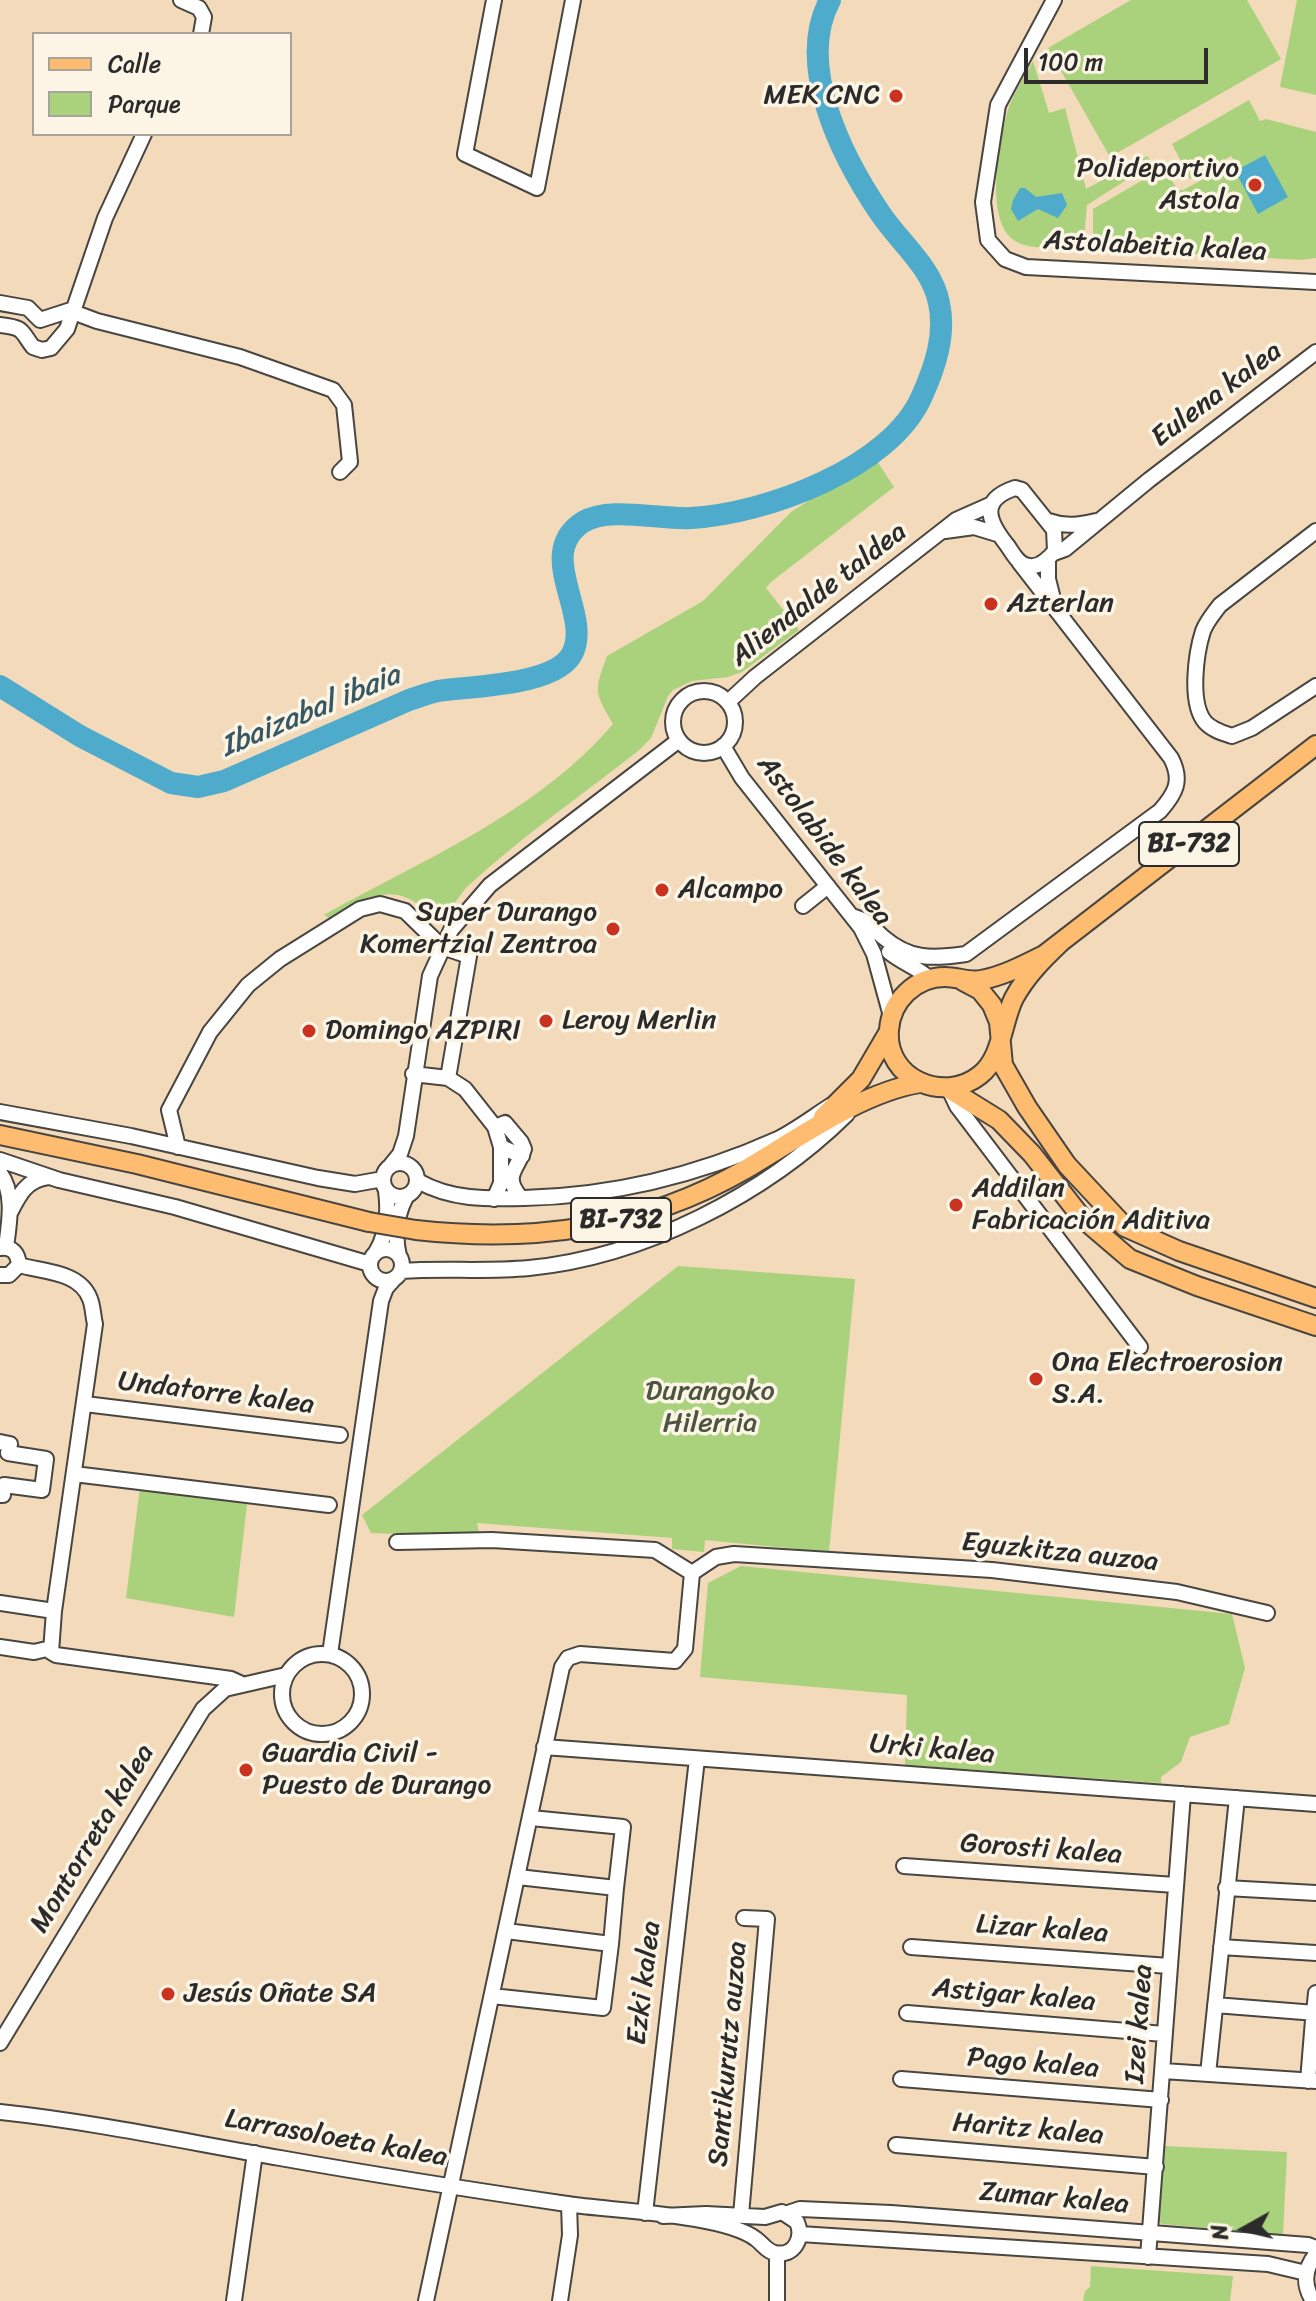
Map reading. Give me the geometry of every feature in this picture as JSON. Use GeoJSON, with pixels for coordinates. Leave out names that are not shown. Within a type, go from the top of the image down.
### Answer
{"type":"FeatureCollection","features":[{"type":"Feature","properties":{"kind":"main road","name":"BI-732"},"geometry":{"type":"LineString","coordinates":[[846,1105],[906,993],[913,986],[930,979],[947,977],[963,981],[981,980],[1044,955],[1316,745]]}},
{"type":"Feature","properties":{"kind":"main road","name":"BI-732"},"geometry":{"type":"LineString","coordinates":[[0,1135],[137,1164],[369,1222],[416,1230],[493,1236],[550,1233],[621,1220],[690,1198],[743,1171],[846,1105],[920,1083],[949,1089],[967,1084],[982,1073],[993,1059],[1015,997],[1028,976],[1061,942]]}},
{"type":"Feature","properties":{"kind":"main road"},"geometry":{"type":"LineString","coordinates":[[963,981],[980,990],[992,1005],[999,1022],[1003,1065],[1027,1107],[1067,1165],[1125,1227],[1179,1251],[1316,1298]]}},
{"type":"Feature","properties":{"kind":"main road"},"geometry":{"type":"LineString","coordinates":[[890,1024],[890,1048],[897,1063],[907,1075],[920,1083]]}},
{"type":"Feature","properties":{"kind":"main road"},"geometry":{"type":"LineString","coordinates":[[949,1089],[999,1120],[1032,1154],[1082,1218],[1130,1259],[1197,1286],[1316,1326]]}},
{"type":"Feature","properties":{"kind":"street"},"geometry":{"type":"LineString","coordinates":[[181,0],[199,8],[204,17],[201,32]]}},
{"type":"Feature","properties":{"kind":"street"},"geometry":{"type":"LineString","coordinates":[[494,0],[465,154],[537,188],[573,0]]}},
{"type":"Feature","properties":{"kind":"street","name":"Astolabeitia kalea"},"geometry":{"type":"LineString","coordinates":[[1054,0],[998,105],[983,202],[988,240],[1005,259],[1026,267],[1316,282]]}},
{"type":"Feature","properties":{"kind":"street"},"geometry":{"type":"LineString","coordinates":[[0,325],[15,327],[27,334],[33,347],[42,350],[51,348],[67,329],[105,218],[143,136]]}},
{"type":"Feature","properties":{"kind":"street","name":"Astolabeitia kalea"},"geometry":{"type":"LineString","coordinates":[[1297,280],[1316,274]]}},
{"type":"Feature","properties":{"kind":"street"},"geometry":{"type":"LineString","coordinates":[[0,303],[28,308],[40,320],[49,321],[56,327],[57,341]]}},
{"type":"Feature","properties":{"kind":"street"},"geometry":{"type":"LineString","coordinates":[[27,334],[31,325],[40,320],[74,310],[111,325],[251,360],[333,390],[344,405],[347,419],[350,462],[340,472]]}},
{"type":"Feature","properties":{"kind":"street","name":"Eulena kalea"},"geometry":{"type":"LineString","coordinates":[[1100,520],[1316,352]]}},
{"type":"Feature","properties":{"kind":"street","name":"Aliendalde taldea"},"geometry":{"type":"LineString","coordinates":[[728,702],[755,677],[956,520],[992,504],[1002,493],[1020,488],[1049,521]]}},
{"type":"Feature","properties":{"kind":"street"},"geometry":{"type":"LineString","coordinates":[[857,922],[866,920],[904,952],[934,959],[966,954],[1160,811],[1174,795],[1178,783],[1171,758],[997,534],[990,518],[992,504]]}},
{"type":"Feature","properties":{"kind":"street"},"geometry":{"type":"LineString","coordinates":[[1049,521],[1077,525],[1100,520]]}},
{"type":"Feature","properties":{"kind":"street"},"geometry":{"type":"LineString","coordinates":[[1019,562],[1033,566],[1065,549],[1100,520]]}},
{"type":"Feature","properties":{"kind":"street"},"geometry":{"type":"LineString","coordinates":[[1049,521],[1056,537],[1051,556],[1050,594],[1055,608]]}},
{"type":"Feature","properties":{"kind":"street","name":"Aliendalde taldea"},"geometry":{"type":"LineString","coordinates":[[944,531],[974,527],[997,534]]}},
{"type":"Feature","properties":{"kind":"street"},"geometry":{"type":"LineString","coordinates":[[1316,531],[1220,605],[1209,620],[1200,643],[1195,688],[1198,708],[1205,722],[1219,732],[1232,736],[1252,728],[1316,686]]}},
{"type":"Feature","properties":{"kind":"street"},"geometry":{"type":"LineString","coordinates":[[378,1320],[380,1299],[373,1264],[383,1242],[389,1208],[385,1185],[406,1136],[430,976],[451,930],[490,885],[679,740],[673,720],[681,701],[700,691],[710,691],[728,702]]}},
{"type":"Feature","properties":{"kind":"street","name":"Astolabide kalea"},"geometry":{"type":"LineString","coordinates":[[679,740],[686,747],[705,753],[723,746],[734,730],[735,720],[728,702]]}},
{"type":"Feature","properties":{"kind":"street","name":"Astolabide kalea"},"geometry":{"type":"LineString","coordinates":[[723,746],[742,778],[857,922],[874,954],[890,1024]]}},
{"type":"Feature","properties":{"kind":"street"},"geometry":{"type":"LineString","coordinates":[[803,906],[828,886]]}},
{"type":"Feature","properties":{"kind":"street"},"geometry":{"type":"LineString","coordinates":[[178,1147],[169,1110],[210,1032],[248,985],[280,959],[360,909],[380,904],[405,911],[442,947],[469,956],[448,1078]]}},
{"type":"Feature","properties":{"kind":"street"},"geometry":{"type":"LineString","coordinates":[[857,922],[900,961],[918,967],[930,979]]}},
{"type":"Feature","properties":{"kind":"street"},"geometry":{"type":"LineString","coordinates":[[413,1074],[448,1078],[465,1089],[495,1127],[501,1147],[501,1183],[494,1199]]}},
{"type":"Feature","properties":{"kind":"street"},"geometry":{"type":"LineString","coordinates":[[949,1089],[957,1106],[1140,1347]]}},
{"type":"Feature","properties":{"kind":"street"},"geometry":{"type":"LineString","coordinates":[[391,1165],[402,1163],[416,1176],[453,1196],[494,1199],[609,1191],[663,1180],[727,1160],[846,1105]]}},
{"type":"Feature","properties":{"kind":"street"},"geometry":{"type":"LineString","coordinates":[[0,1160],[48,1177],[175,1207],[373,1264],[383,1281],[398,1269],[475,1271],[532,1268],[635,1245],[696,1220],[737,1197],[824,1136],[846,1105]]}},
{"type":"Feature","properties":{"kind":"street"},"geometry":{"type":"LineString","coordinates":[[0,1112],[355,1184],[385,1185],[396,1197],[406,1197]]}},
{"type":"Feature","properties":{"kind":"street"},"geometry":{"type":"LineString","coordinates":[[495,1127],[505,1123],[524,1149],[512,1172],[512,1182],[521,1198]]}},
{"type":"Feature","properties":{"kind":"street"},"geometry":{"type":"LineString","coordinates":[[330,1654],[382,1296],[398,1269],[395,1241],[398,1216],[406,1197],[415,1191],[416,1176],[406,1136]]}},
{"type":"Feature","properties":{"kind":"street"},"geometry":{"type":"LineString","coordinates":[[501,1147],[522,1156]]}},
{"type":"Feature","properties":{"kind":"street"},"geometry":{"type":"LineString","coordinates":[[0,1173],[5,1180],[10,1214]]}},
{"type":"Feature","properties":{"kind":"street"},"geometry":{"type":"LineString","coordinates":[[1,1278],[15,1271],[19,1265],[16,1253],[3,1248],[10,1214],[21,1191],[39,1178],[48,1177]]}},
{"type":"Feature","properties":{"kind":"street"},"geometry":{"type":"LineString","coordinates":[[373,1264],[390,1250],[398,1269]]}},
{"type":"Feature","properties":{"kind":"street","name":"Undatorre kalea"},"geometry":{"type":"LineString","coordinates":[[19,1265],[61,1273],[80,1285],[90,1297],[95,1324],[51,1646]]}},
{"type":"Feature","properties":{"kind":"street","name":"Undatorre kalea"},"geometry":{"type":"LineString","coordinates":[[85,1404],[340,1435]]}},
{"type":"Feature","properties":{"kind":"street"},"geometry":{"type":"LineString","coordinates":[[0,1442],[10,1444],[8,1453],[46,1459],[42,1490],[4,1485],[3,1495],[0,1495]]}},
{"type":"Feature","properties":{"kind":"street"},"geometry":{"type":"LineString","coordinates":[[74,1474],[329,1505]]}},
{"type":"Feature","properties":{"kind":"street"},"geometry":{"type":"LineString","coordinates":[[397,1542],[492,1540],[655,1550],[692,1573],[685,1649],[675,1661],[580,1654],[568,1658],[562,1667],[426,2301]]}},
{"type":"Feature","properties":{"kind":"street","name":"Eguzkitza auzoa"},"geometry":{"type":"LineString","coordinates":[[692,1573],[716,1557],[734,1554],[992,1570],[1177,1592],[1267,1613]]}},
{"type":"Feature","properties":{"kind":"street"},"geometry":{"type":"LineString","coordinates":[[0,1603],[54,1611]]}},
{"type":"Feature","properties":{"kind":"street"},"geometry":{"type":"LineString","coordinates":[[0,1647],[34,1652],[51,1646],[56,1655],[68,1658],[231,1679],[282,1698]]}},
{"type":"Feature","properties":{"kind":"street"},"geometry":{"type":"LineString","coordinates":[[330,1654],[342,1659],[359,1677],[361,1702],[349,1724],[326,1734],[313,1734],[291,1721],[282,1698],[286,1675],[304,1657],[330,1654]]}},
{"type":"Feature","properties":{"kind":"street","name":"Montorreta kalea"},"geometry":{"type":"LineString","coordinates":[[0,2043],[196,1719],[220,1693],[286,1675]]}},
{"type":"Feature","properties":{"kind":"street","name":"Urki kalea"},"geometry":{"type":"LineString","coordinates":[[544,1747],[1316,1804]]}},
{"type":"Feature","properties":{"kind":"street","name":"Ezki kalea"},"geometry":{"type":"LineString","coordinates":[[645,2213],[697,1759]]}},
{"type":"Feature","properties":{"kind":"street","name":"Izei kalea"},"geometry":{"type":"LineString","coordinates":[[1148,2257],[1183,1794]]}},
{"type":"Feature","properties":{"kind":"street"},"geometry":{"type":"LineString","coordinates":[[1208,2074],[1237,1798]]}},
{"type":"Feature","properties":{"kind":"street"},"geometry":{"type":"LineString","coordinates":[[492,1996],[603,2008],[623,1827],[531,1818]]}},
{"type":"Feature","properties":{"kind":"street","name":"Gorosti kalea"},"geometry":{"type":"LineString","coordinates":[[904,1866],[1175,1885]]}},
{"type":"Feature","properties":{"kind":"street"},"geometry":{"type":"LineString","coordinates":[[518,1877],[616,1888]]}},
{"type":"Feature","properties":{"kind":"street"},"geometry":{"type":"LineString","coordinates":[[1226,1888],[1316,1893]]}},
{"type":"Feature","properties":{"kind":"street","name":"Santikurutz auzoa"},"geometry":{"type":"LineString","coordinates":[[741,2215],[767,1919],[744,1918]]}},
{"type":"Feature","properties":{"kind":"street"},"geometry":{"type":"LineString","coordinates":[[506,1931],[611,1944]]}},
{"type":"Feature","properties":{"kind":"street","name":"Lizar kalea"},"geometry":{"type":"LineString","coordinates":[[911,1947],[1169,1966]]}},
{"type":"Feature","properties":{"kind":"street"},"geometry":{"type":"LineString","coordinates":[[1221,1947],[1316,1953]]}},
{"type":"Feature","properties":{"kind":"street"},"geometry":{"type":"LineString","coordinates":[[1163,2071],[1312,2081],[1316,1993]]}},
{"type":"Feature","properties":{"kind":"street"},"geometry":{"type":"LineString","coordinates":[[1215,2005],[1315,2015]]}},
{"type":"Feature","properties":{"kind":"street","name":"Astigar kalea"},"geometry":{"type":"LineString","coordinates":[[907,2013],[1164,2034]]}},
{"type":"Feature","properties":{"kind":"street","name":"Pago kalea"},"geometry":{"type":"LineString","coordinates":[[901,2079],[1161,2100]]}},
{"type":"Feature","properties":{"kind":"street","name":"Larrasoloeta kalea"},"geometry":{"type":"LineString","coordinates":[[0,2112],[49,2117],[569,2204],[663,2216]]}},
{"type":"Feature","properties":{"kind":"street","name":"Haritz kalea"},"geometry":{"type":"LineString","coordinates":[[896,2145],[1156,2167]]}},
{"type":"Feature","properties":{"kind":"street"},"geometry":{"type":"LineString","coordinates":[[234,2301],[255,2153]]}},
{"type":"Feature","properties":{"kind":"street"},"geometry":{"type":"LineString","coordinates":[[560,2301],[570,2235],[569,2204]]}},
{"type":"Feature","properties":{"kind":"street","name":"Zumar kalea"},"geometry":{"type":"LineString","coordinates":[[788,2213],[800,2209],[891,2213],[1308,2245],[1316,2251]]}},
{"type":"Feature","properties":{"kind":"street"},"geometry":{"type":"LineString","coordinates":[[776,2212],[788,2213],[797,2222],[800,2234],[790,2251],[777,2254],[742,2230],[663,2216],[765,2217],[776,2212]]}},
{"type":"Feature","properties":{"kind":"street"},"geometry":{"type":"LineString","coordinates":[[760,2241],[759,2228],[765,2217]]}},
{"type":"Feature","properties":{"kind":"street"},"geometry":{"type":"LineString","coordinates":[[800,2234],[1268,2264],[1306,2273]]}},
{"type":"Feature","properties":{"kind":"street"},"geometry":{"type":"LineString","coordinates":[[1311,2299],[1306,2273],[1316,2251]]}},
{"type":"Feature","properties":{"kind":"street"},"geometry":{"type":"LineString","coordinates":[[777,2254],[777,2301]]}},
{"type":"Feature","properties":{"kind":"green space"},"geometry":{"type":"Polygon","coordinates":[[[1131,0],[1247,0],[1281,59],[1110,157],[1048,48],[1131,0]]]}},
{"type":"Feature","properties":{"kind":"green space"},"geometry":{"type":"Polygon","coordinates":[[[1297,0],[1316,0],[1316,95],[1280,87],[1297,0]]]}},
{"type":"Feature","properties":{"kind":"green space"},"geometry":{"type":"Polygon","coordinates":[[[1033,61],[1049,113],[1065,108],[1086,189],[1147,156],[1153,163],[1087,205],[1083,250],[1021,244],[1006,231],[1000,218],[996,183],[1003,130],[1011,102],[1033,61]]]}},
{"type":"Feature","properties":{"kind":"green space","name":"Polideportivo Astola"},"geometry":{"type":"Polygon","coordinates":[[[1249,100],[1260,121],[1266,119],[1316,132],[1316,258],[1301,260],[1093,248],[1093,209],[1155,173],[1169,176],[1178,190],[1183,190],[1235,162],[1231,156],[1190,179],[1172,144],[1249,100]]]}},
{"type":"Feature","properties":{"kind":"green space"},"geometry":{"type":"Polygon","coordinates":[[[875,458],[894,487],[766,588],[799,630],[742,672],[728,677],[692,681],[673,690],[651,738],[638,751],[488,868],[440,919],[435,921],[411,900],[387,894],[363,900],[329,918],[324,915],[478,832],[550,784],[613,724],[598,691],[607,656],[703,601],[791,512],[875,458]]]}},
{"type":"Feature","properties":{"kind":"green space","name":"Durangoko Hilerria"},"geometry":{"type":"Polygon","coordinates":[[[678,1266],[855,1279],[829,1552],[705,1540],[704,1552],[672,1549],[672,1538],[477,1523],[479,1532],[473,1537],[371,1533],[362,1515],[678,1266]]]}},
{"type":"Feature","properties":{"kind":"green space"},"geometry":{"type":"Polygon","coordinates":[[[140,1487],[247,1504],[234,1617],[126,1598],[140,1487]]]}},
{"type":"Feature","properties":{"kind":"green space"},"geometry":{"type":"Polygon","coordinates":[[[741,1566],[1232,1614],[1245,1668],[1229,1724],[1190,1737],[1181,1762],[1161,1777],[1161,1783],[905,1765],[907,1695],[700,1677],[708,1583],[741,1566]]]}},
{"type":"Feature","properties":{"kind":"green space"},"geometry":{"type":"Polygon","coordinates":[[[1165,2146],[1287,2152],[1283,2235],[1159,2222],[1165,2146]]]}},
{"type":"Feature","properties":{"kind":"green space"},"geometry":{"type":"Polygon","coordinates":[[[1091,2266],[1233,2276],[1230,2301],[1083,2301],[1085,2291],[1090,2287],[1091,2266]]]}},
{"type":"Feature","properties":{"kind":"water"},"geometry":{"type":"Polygon","coordinates":[[[1265,155],[1288,197],[1258,214],[1235,171],[1265,155]]]}},
{"type":"Feature","properties":{"kind":"water"},"geometry":{"type":"Polygon","coordinates":[[[1020,188],[1025,188],[1036,197],[1062,193],[1067,205],[1058,218],[1038,209],[1018,221],[1011,209],[1020,188]]]}},
{"type":"Feature","properties":{"kind":"waterway","name":"Ibaizabal ibaia"},"geometry":{"type":"LineString","coordinates":[[0,686],[80,736],[171,783],[198,787],[224,781],[409,700],[438,691],[532,678],[564,663],[573,652],[577,636],[563,567],[563,550],[569,535],[583,522],[594,517],[621,514],[691,518],[754,507],[823,482],[883,445],[906,422],[922,396],[938,351],[941,315],[930,278],[866,190],[838,138],[828,110],[820,81],[818,53],[821,26],[830,0]]}},
{"type":"Feature","properties":{"kind":"place","name":"MEK CNC"},"geometry":{"type":"Point","coordinates":[896,96]}},
{"type":"Feature","properties":{"kind":"place","name":"Polideportivo Astola"},"geometry":{"type":"Point","coordinates":[1255,185]}},
{"type":"Feature","properties":{"kind":"place","name":"Azterlan"},"geometry":{"type":"Point","coordinates":[991,604]}},
{"type":"Feature","properties":{"kind":"place","name":"Alcampo"},"geometry":{"type":"Point","coordinates":[662,890]}},
{"type":"Feature","properties":{"kind":"place","name":"Super Durango Komertzial Zentroa"},"geometry":{"type":"Point","coordinates":[613,929]}},
{"type":"Feature","properties":{"kind":"place","name":"Leroy Merlin"},"geometry":{"type":"Point","coordinates":[546,1021]}},
{"type":"Feature","properties":{"kind":"place","name":"Domingo AZPIRI"},"geometry":{"type":"Point","coordinates":[309,1031]}},
{"type":"Feature","properties":{"kind":"place","name":"Addilan Fabricación Aditiva"},"geometry":{"type":"Point","coordinates":[956,1205]}},
{"type":"Feature","properties":{"kind":"place","name":"Ona Electroerosion S.A."},"geometry":{"type":"Point","coordinates":[1036,1379]}},
{"type":"Feature","properties":{"kind":"place","name":"Guardia Civil - Puesto de Durango"},"geometry":{"type":"Point","coordinates":[246,1770]}},
{"type":"Feature","properties":{"kind":"place","name":"Jesús Oñate SA"},"geometry":{"type":"Point","coordinates":[168,1994]}}]}
